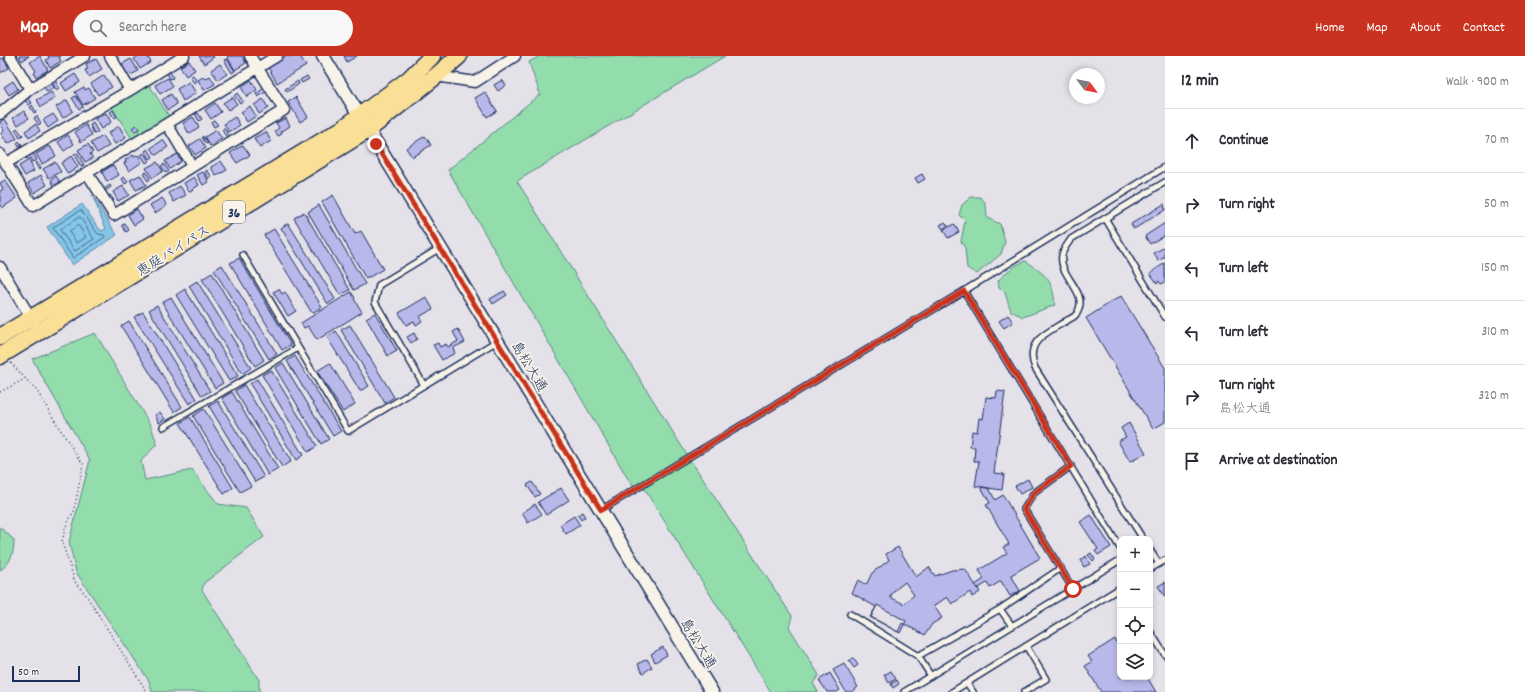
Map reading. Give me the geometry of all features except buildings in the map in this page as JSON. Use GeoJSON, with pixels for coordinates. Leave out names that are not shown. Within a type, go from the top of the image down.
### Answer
{"type":"FeatureCollection","features":[{"type":"Feature","properties":{"kind":"highway","name":"恵庭バイパス"},"geometry":{"type":"LineString","coordinates":[[0,337],[30,317],[342,129],[409,79],[432,56]]}},
{"type":"Feature","properties":{"kind":"highway","name":"恵庭バイパス"},"geometry":{"type":"LineString","coordinates":[[3,354],[368,130],[459,56]]}},
{"type":"Feature","properties":{"kind":"street"},"geometry":{"type":"LineString","coordinates":[[10,56],[30,89]]}},
{"type":"Feature","properties":{"kind":"street"},"geometry":{"type":"LineString","coordinates":[[0,114],[30,89],[85,56]]}},
{"type":"Feature","properties":{"kind":"street"},"geometry":{"type":"LineString","coordinates":[[110,56],[130,90]]}},
{"type":"Feature","properties":{"kind":"street"},"geometry":{"type":"LineString","coordinates":[[6,162],[130,90],[184,56]]}},
{"type":"Feature","properties":{"kind":"street"},"geometry":{"type":"LineString","coordinates":[[87,173],[114,215],[284,110],[250,56]]}},
{"type":"Feature","properties":{"kind":"street"},"geometry":{"type":"LineString","coordinates":[[0,154],[33,206],[277,56]]}},
{"type":"Feature","properties":{"kind":"street","name":"島松大通"},"geometry":{"type":"LineString","coordinates":[[323,56],[712,692]]}},
{"type":"Feature","properties":{"kind":"street"},"geometry":{"type":"LineString","coordinates":[[436,76],[475,82],[515,56]]}},
{"type":"Feature","properties":{"kind":"street"},"geometry":{"type":"LineString","coordinates":[[167,124],[192,166]]}},
{"type":"Feature","properties":{"kind":"street"},"geometry":{"type":"LineString","coordinates":[[0,267],[4,283],[40,332]]}},
{"type":"Feature","properties":{"kind":"lane"},"geometry":{"type":"LineString","coordinates":[[601,510],[964,291],[1165,167]]}},
{"type":"Feature","properties":{"kind":"lane"},"geometry":{"type":"LineString","coordinates":[[1141,536],[1035,368],[1032,360],[1032,352],[1039,338],[1076,316],[1079,309],[1079,295],[1062,263],[1062,255],[1071,240],[1165,182]]}},
{"type":"Feature","properties":{"kind":"lane"},"geometry":{"type":"LineString","coordinates":[[1105,218],[1165,317]]}},
{"type":"Feature","properties":{"kind":"lane"},"geometry":{"type":"LineString","coordinates":[[424,385],[374,302],[379,286],[440,248]]}},
{"type":"Feature","properties":{"kind":"lane"},"geometry":{"type":"LineString","coordinates":[[243,255],[348,431],[497,341]]}},
{"type":"Feature","properties":{"kind":"lane"},"geometry":{"type":"LineString","coordinates":[[964,291],[1117,543]]}},
{"type":"Feature","properties":{"kind":"lane"},"geometry":{"type":"LineString","coordinates":[[163,427],[298,348]]}},
{"type":"Feature","properties":{"kind":"lane"},"geometry":{"type":"LineString","coordinates":[[1071,466],[1034,493],[1024,509],[1073,589]]}},
{"type":"Feature","properties":{"kind":"lane"},"geometry":{"type":"LineString","coordinates":[[1153,555],[1158,564]]}},
{"type":"Feature","properties":{"kind":"lane"},"geometry":{"type":"LineString","coordinates":[[1153,567],[1165,560]]}},
{"type":"Feature","properties":{"kind":"lane"},"geometry":{"type":"LineString","coordinates":[[904,692],[1117,562]]}},
{"type":"Feature","properties":{"kind":"lane"},"geometry":{"type":"LineString","coordinates":[[918,656],[1000,609],[1061,568]]}},
{"type":"Feature","properties":{"kind":"lane"},"geometry":{"type":"LineString","coordinates":[[952,692],[1117,590]]}},
{"type":"Feature","properties":{"kind":"lane"},"geometry":{"type":"LineString","coordinates":[[1000,609],[1012,626]]}},
{"type":"Feature","properties":{"kind":"lane"},"geometry":{"type":"LineString","coordinates":[[850,614],[918,656],[931,676]]}},
{"type":"Feature","properties":{"kind":"lane"},"geometry":{"type":"LineString","coordinates":[[1153,636],[1165,655]]}},
{"type":"Feature","properties":{"kind":"lane"},"geometry":{"type":"LineString","coordinates":[[1024,692],[1046,679],[1026,646]]}},
{"type":"Feature","properties":{"kind":"lane"},"geometry":{"type":"LineString","coordinates":[[967,683],[973,692]]}},
{"type":"Feature","properties":{"kind":"path"},"geometry":{"type":"LineString","coordinates":[[3,354],[37,391],[83,464],[74,511],[65,528],[62,542],[75,582],[86,595],[147,692]]}},
{"type":"Feature","properties":{"kind":"path"},"geometry":{"type":"LineString","coordinates":[[0,392],[25,379]]}},
{"type":"Feature","properties":{"kind":"green space"},"geometry":{"type":"Polygon","coordinates":[[[540,56],[725,56],[517,181],[684,450],[792,616],[789,627],[819,675],[813,683],[818,692],[771,692],[645,490],[631,484],[448,170],[540,94],[529,62],[540,56]]]}},
{"type":"Feature","properties":{"kind":"green space"},"geometry":{"type":"Polygon","coordinates":[[[148,83],[169,116],[132,139],[111,106],[148,83]]]}},
{"type":"Feature","properties":{"kind":"green space"},"geometry":{"type":"Polygon","coordinates":[[[971,197],[981,197],[986,205],[987,218],[1000,224],[1005,242],[1001,254],[977,274],[967,268],[965,248],[961,241],[965,221],[959,215],[962,205],[971,197]]]}},
{"type":"Feature","properties":{"kind":"green space"},"geometry":{"type":"Polygon","coordinates":[[[1026,261],[1039,270],[1047,279],[1052,290],[1055,305],[1023,317],[1011,311],[1005,293],[999,287],[998,281],[1010,269],[1026,261]]]}},
{"type":"Feature","properties":{"kind":"green space"},"geometry":{"type":"Polygon","coordinates":[[[95,333],[151,426],[157,444],[141,461],[145,480],[192,470],[218,504],[246,508],[264,537],[204,583],[202,590],[259,680],[259,692],[152,692],[149,681],[76,572],[69,542],[90,460],[32,359],[95,333]]]}},
{"type":"Feature","properties":{"kind":"green space"},"geometry":{"type":"Polygon","coordinates":[[[0,527],[14,540],[11,557],[7,564],[0,570],[0,527]]]}},
{"type":"Feature","properties":{"kind":"water"},"geometry":{"type":"Polygon","coordinates":[[[92,195],[117,235],[72,265],[47,227],[82,204],[101,231],[106,229],[92,195]]]}},
{"type":"Feature","properties":{"kind":"route"},"geometry":{"type":"LineString","coordinates":[[376,144],[601,510],[964,291],[1071,466],[1034,493],[1024,509],[1073,589]]}}]}
